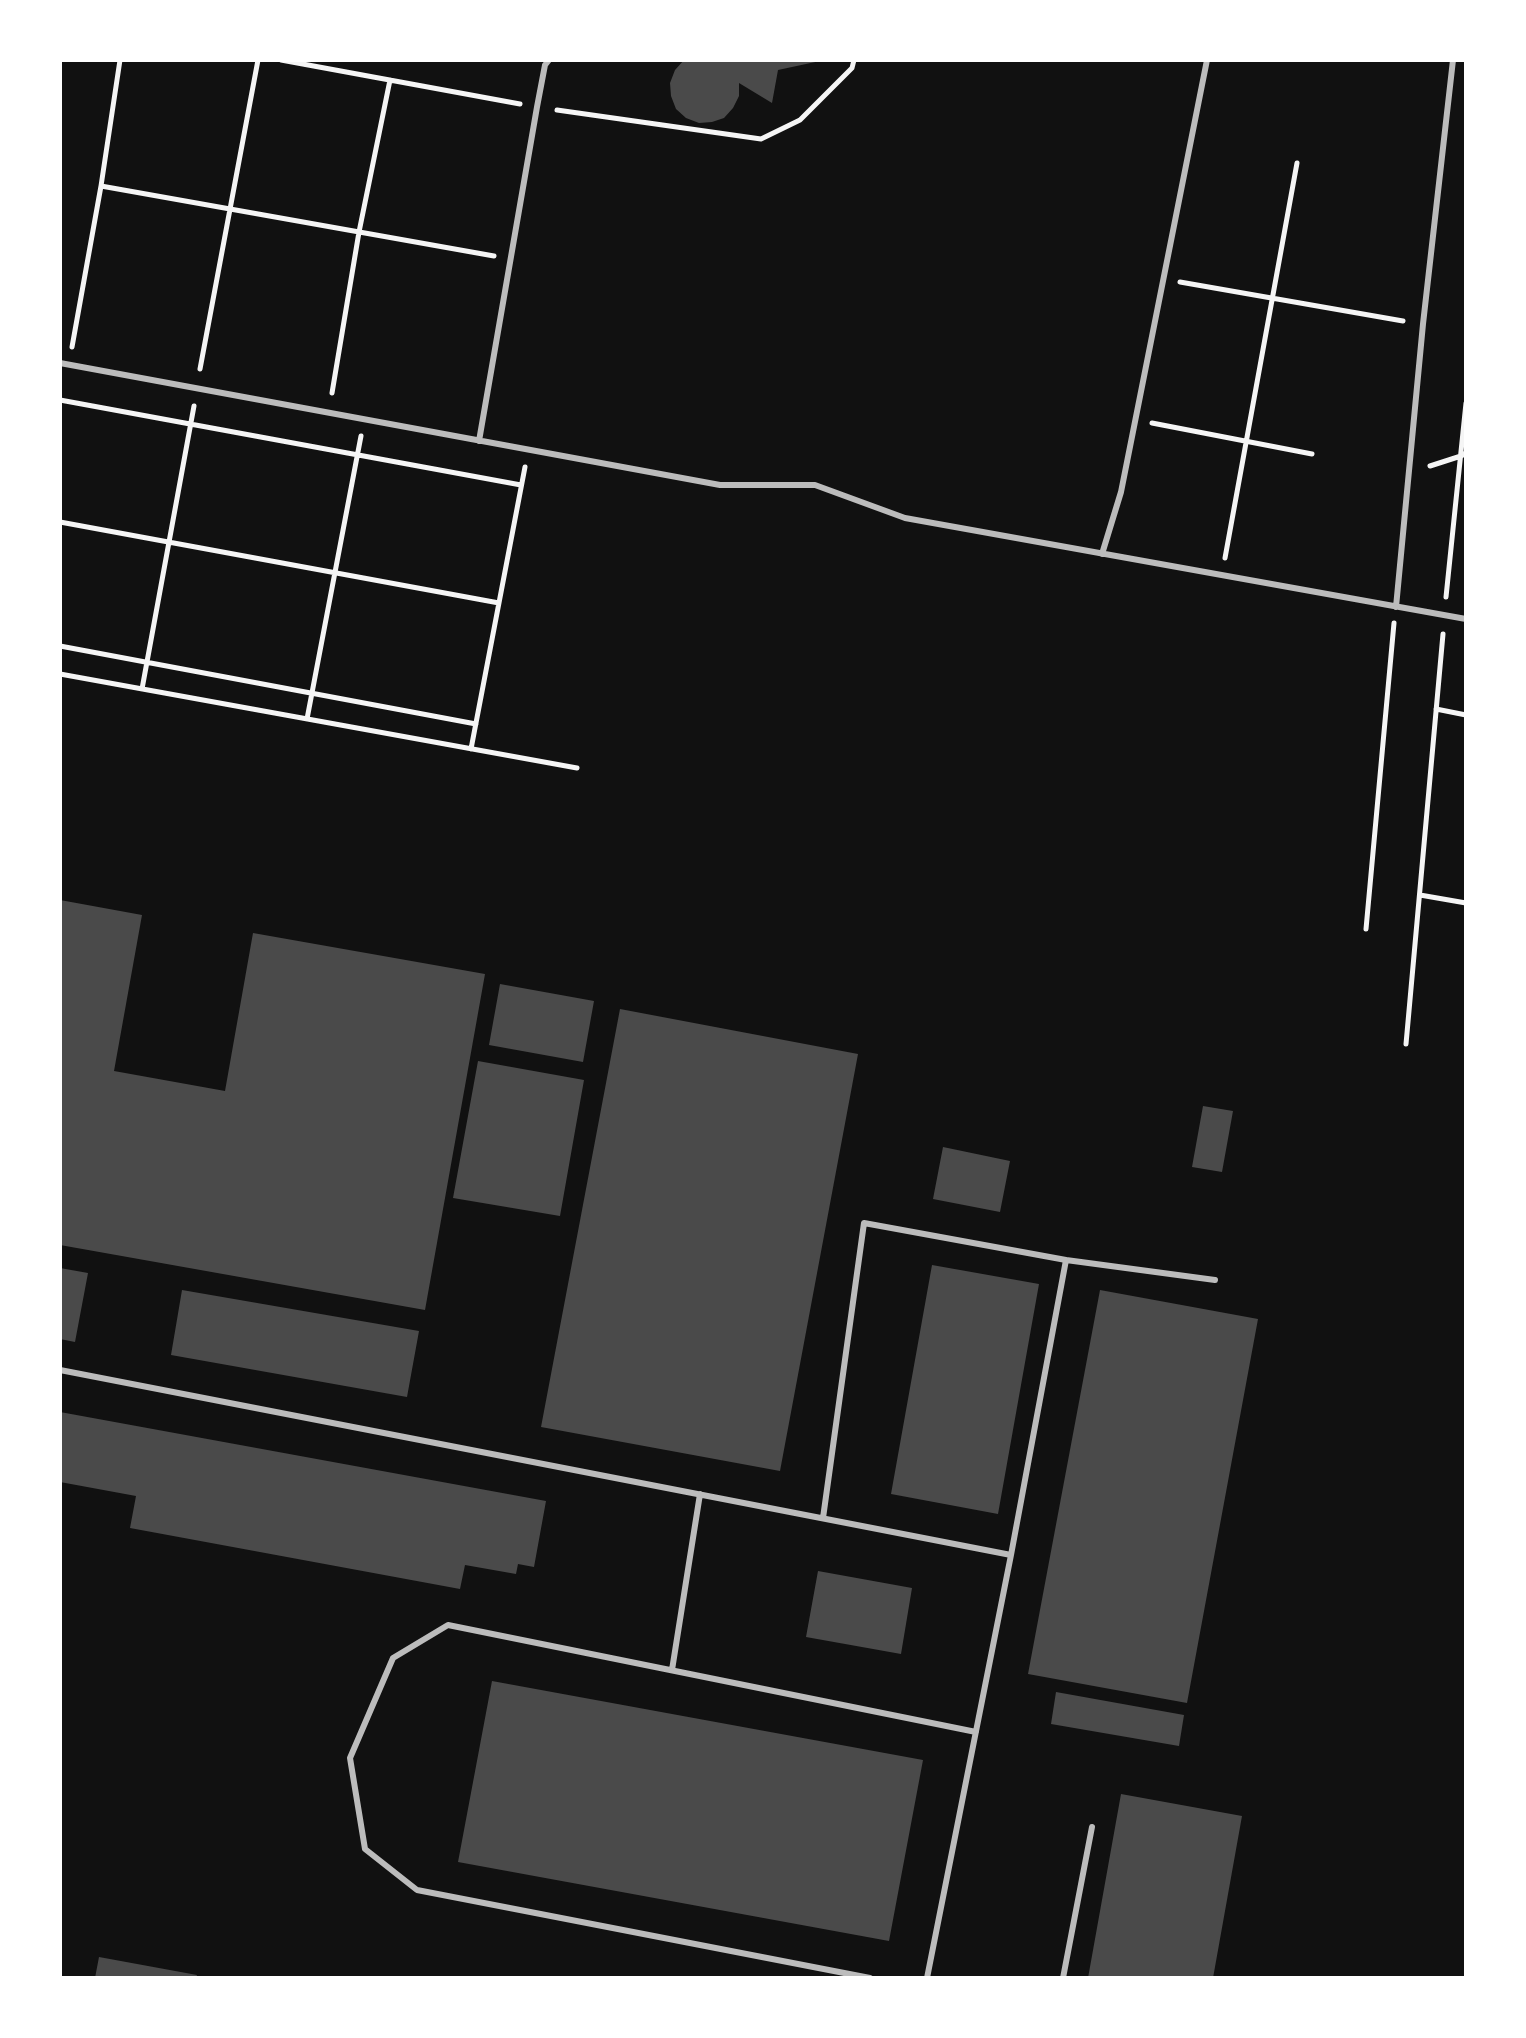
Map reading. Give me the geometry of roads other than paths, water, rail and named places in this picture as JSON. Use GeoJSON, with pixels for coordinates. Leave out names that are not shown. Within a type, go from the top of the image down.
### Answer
{"type":"FeatureCollection","features":[{"type":"Feature","properties":{"kind":"lane"},"geometry":{"type":"LineString","coordinates":[[479,441],[537,107],[545,65],[549,60]]}},
{"type":"Feature","properties":{"kind":"lane"},"geometry":{"type":"LineString","coordinates":[[1102,554],[1121,492],[1207,60]]}},
{"type":"Feature","properties":{"kind":"lane"},"geometry":{"type":"LineString","coordinates":[[1396,607],[1423,324],[1453,60]]}},
{"type":"Feature","properties":{"kind":"lane"},"geometry":{"type":"LineString","coordinates":[[60,363],[720,485],[815,485],[905,518],[1466,619]]}},
{"type":"Feature","properties":{"kind":"lane"},"geometry":{"type":"LineString","coordinates":[[823,1518],[864,1223],[1066,1260],[1215,1280]]}},
{"type":"Feature","properties":{"kind":"lane"},"geometry":{"type":"LineString","coordinates":[[927,1978],[1066,1260]]}},
{"type":"Feature","properties":{"kind":"lane"},"geometry":{"type":"LineString","coordinates":[[60,1370],[1011,1555]]}},
{"type":"Feature","properties":{"kind":"lane"},"geometry":{"type":"LineString","coordinates":[[672,1670],[700,1494]]}},
{"type":"Feature","properties":{"kind":"lane"},"geometry":{"type":"LineString","coordinates":[[870,1978],[417,1890],[365,1849],[350,1758],[393,1658],[448,1625],[976,1732]]}},
{"type":"Feature","properties":{"kind":"lane"},"geometry":{"type":"LineString","coordinates":[[1063,1978],[1092,1827]]}}]}
